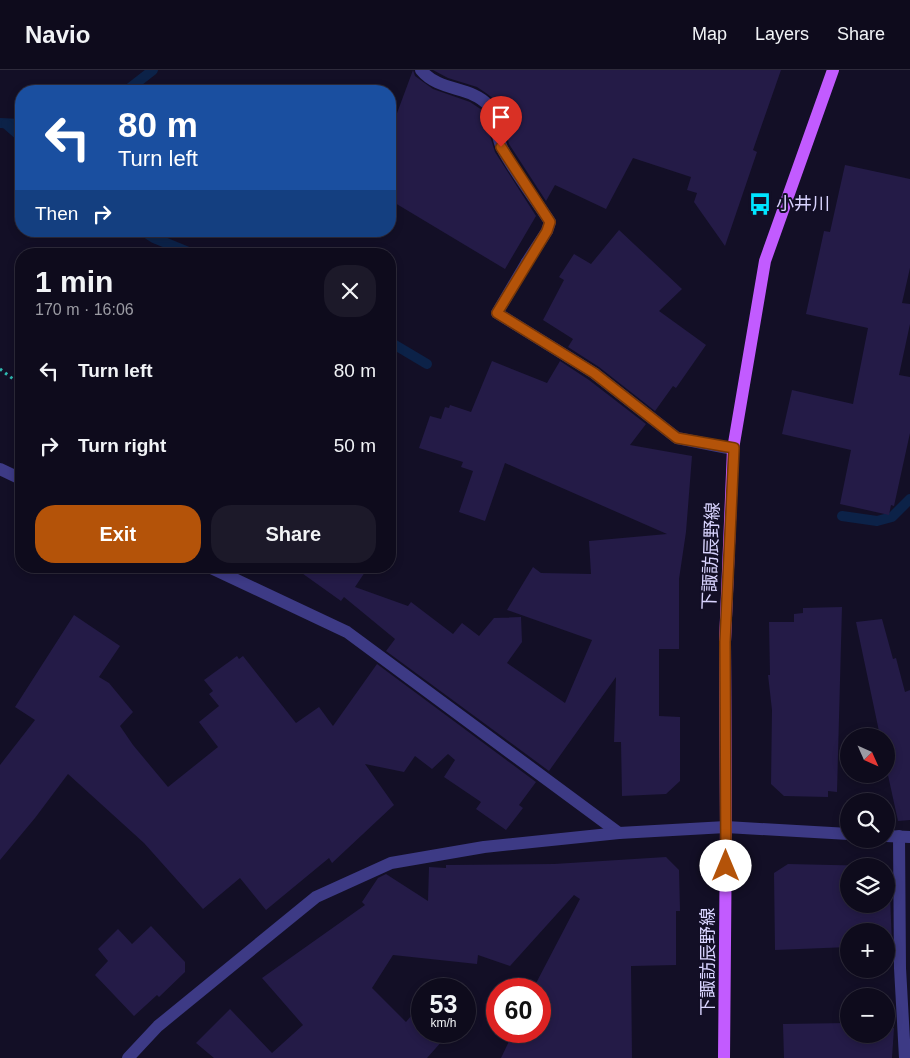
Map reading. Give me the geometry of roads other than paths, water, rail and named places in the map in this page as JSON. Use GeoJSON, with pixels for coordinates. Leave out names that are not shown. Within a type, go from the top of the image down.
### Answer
{"type":"FeatureCollection","features":[{"type":"Feature","properties":{"kind":"main road","name":"下諏訪辰野線"},"geometry":{"type":"LineString","coordinates":[[724,1058],[725,642],[734,448],[766,261],[833,70]]}},
{"type":"Feature","properties":{"kind":"street"},"geometry":{"type":"LineString","coordinates":[[421,70],[440,85],[481,98],[490,106],[501,147],[550,222],[547,231],[497,313],[594,373],[677,438],[734,448]]}},
{"type":"Feature","properties":{"kind":"street"},"geometry":{"type":"LineString","coordinates":[[0,469],[15,476]]}},
{"type":"Feature","properties":{"kind":"street"},"geometry":{"type":"LineString","coordinates":[[222,573],[347,632],[620,833]]}},
{"type":"Feature","properties":{"kind":"street"},"geometry":{"type":"LineString","coordinates":[[128,1058],[158,1026],[316,896],[390,863],[484,847],[620,833],[726,827],[840,833]]}},
{"type":"Feature","properties":{"kind":"street"},"geometry":{"type":"LineString","coordinates":[[898,836],[900,968],[905,1058]]}},
{"type":"Feature","properties":{"kind":"waterway"},"geometry":{"type":"LineString","coordinates":[[134,85],[153,70]]}},
{"type":"Feature","properties":{"kind":"waterway"},"geometry":{"type":"LineString","coordinates":[[0,123],[15,124]]}},
{"type":"Feature","properties":{"kind":"waterway"},"geometry":{"type":"LineString","coordinates":[[6,124],[15,132]]}},
{"type":"Feature","properties":{"kind":"waterway"},"geometry":{"type":"LineString","coordinates":[[152,237],[178,248]]}},
{"type":"Feature","properties":{"kind":"waterway"},"geometry":{"type":"LineString","coordinates":[[396,346],[427,364]]}},
{"type":"Feature","properties":{"kind":"waterway"},"geometry":{"type":"LineString","coordinates":[[842,516],[877,521],[892,517],[910,499]]}},
{"type":"Feature","properties":{"kind":"place","name":"小井川"},"geometry":{"type":"Point","coordinates":[760,204]}}]}
